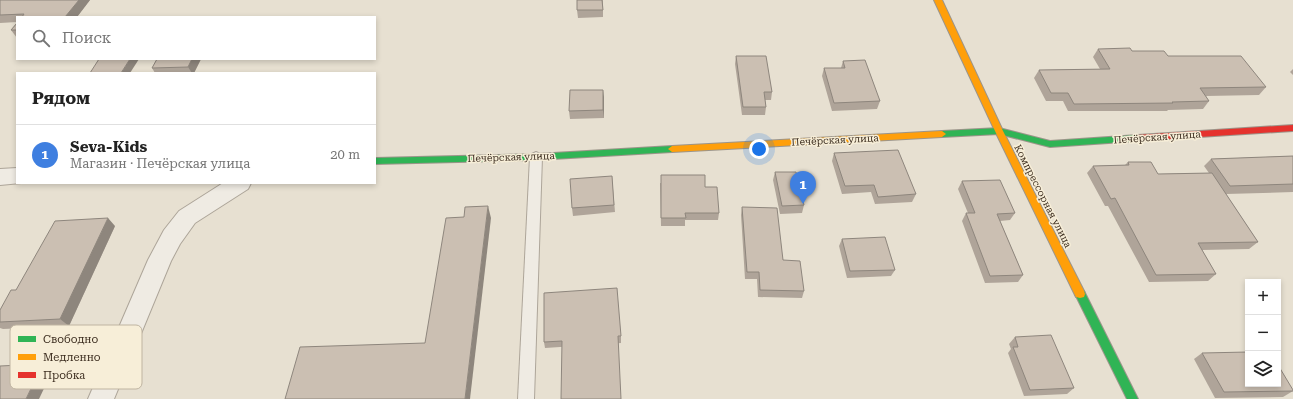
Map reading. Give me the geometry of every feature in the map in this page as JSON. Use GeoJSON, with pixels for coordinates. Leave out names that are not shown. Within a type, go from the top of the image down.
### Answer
{"type":"FeatureCollection","features":[{"type":"Feature","properties":{"kind":"street","name":"Компрессорная улица"},"geometry":{"type":"LineString","coordinates":[[938,0],[999,132],[1133,399]]}},
{"type":"Feature","properties":{"kind":"street","name":"Печёрская улица"},"geometry":{"type":"LineString","coordinates":[[376,161],[536,157],[999,132],[1050,144],[1293,128]]}},
{"type":"Feature","properties":{"kind":"street"},"geometry":{"type":"LineString","coordinates":[[0,177],[16,176]]}},
{"type":"Feature","properties":{"kind":"street"},"geometry":{"type":"LineString","coordinates":[[132,325],[172,236],[187,217],[238,184]]}},
{"type":"Feature","properties":{"kind":"street"},"geometry":{"type":"LineString","coordinates":[[101,399],[105,389]]}},
{"type":"Feature","properties":{"kind":"lane"},"geometry":{"type":"LineString","coordinates":[[526,399],[536,157]]}},
{"type":"Feature","properties":{"kind":"building"},"geometry":{"type":"Polygon","coordinates":[[[0,0],[79,0],[66,16],[23,16],[24,14],[0,15],[0,0]]]}},
{"type":"Feature","properties":{"kind":"building"},"geometry":{"type":"Polygon","coordinates":[[[577,0],[602,0],[603,10],[577,10],[577,0]]]}},
{"type":"Feature","properties":{"kind":"building"},"geometry":{"type":"Polygon","coordinates":[[[16,24],[16,30],[11,30],[16,24]]]}},
{"type":"Feature","properties":{"kind":"building"},"geometry":{"type":"Polygon","coordinates":[[[1130,48],[1132,51],[1164,51],[1168,56],[1241,56],[1266,87],[1200,88],[1209,101],[1074,104],[1068,93],[1051,93],[1039,70],[1110,69],[1098,49],[1130,48]]]}},
{"type":"Feature","properties":{"kind":"building"},"geometry":{"type":"Polygon","coordinates":[[[736,56],[766,56],[772,92],[764,92],[766,107],[743,107],[736,56]]]}},
{"type":"Feature","properties":{"kind":"building"},"geometry":{"type":"Polygon","coordinates":[[[98,60],[129,60],[122,72],[91,72],[98,60]]]}},
{"type":"Feature","properties":{"kind":"building"},"geometry":{"type":"Polygon","coordinates":[[[156,60],[192,60],[188,67],[152,68],[156,60]]]}},
{"type":"Feature","properties":{"kind":"building"},"geometry":{"type":"Polygon","coordinates":[[[865,60],[880,101],[834,103],[824,68],[845,68],[843,61],[865,60]]]}},
{"type":"Feature","properties":{"kind":"building"},"geometry":{"type":"Polygon","coordinates":[[[570,90],[603,90],[603,110],[569,111],[570,90]]]}},
{"type":"Feature","properties":{"kind":"building"},"geometry":{"type":"Polygon","coordinates":[[[898,150],[916,194],[878,197],[874,185],[845,186],[834,153],[898,150]]]}},
{"type":"Feature","properties":{"kind":"building"},"geometry":{"type":"Polygon","coordinates":[[[1293,156],[1293,184],[1230,186],[1211,159],[1293,156]]]}},
{"type":"Feature","properties":{"kind":"building"},"geometry":{"type":"Polygon","coordinates":[[[1128,162],[1151,162],[1158,174],[1212,173],[1258,242],[1198,243],[1216,274],[1156,275],[1115,198],[1111,199],[1093,166],[1129,165],[1128,162]]]}},
{"type":"Feature","properties":{"kind":"building"},"geometry":{"type":"Polygon","coordinates":[[[775,172],[796,172],[804,205],[782,206],[775,172]]]}},
{"type":"Feature","properties":{"kind":"building"},"geometry":{"type":"Polygon","coordinates":[[[661,175],[705,175],[705,187],[717,187],[719,213],[685,213],[686,218],[661,218],[661,175]]]}},
{"type":"Feature","properties":{"kind":"building"},"geometry":{"type":"Polygon","coordinates":[[[612,176],[614,205],[572,208],[570,179],[612,176]]]}},
{"type":"Feature","properties":{"kind":"building"},"geometry":{"type":"Polygon","coordinates":[[[1000,180],[1015,213],[997,214],[1023,275],[990,276],[966,213],[975,213],[962,181],[1000,180]]]}},
{"type":"Feature","properties":{"kind":"building"},"geometry":{"type":"Polygon","coordinates":[[[488,206],[465,399],[285,399],[300,347],[425,343],[446,218],[464,217],[465,207],[488,206]]]}},
{"type":"Feature","properties":{"kind":"building"},"geometry":{"type":"Polygon","coordinates":[[[742,207],[777,208],[783,260],[800,261],[804,291],[760,290],[759,272],[747,272],[742,207]]]}},
{"type":"Feature","properties":{"kind":"building"},"geometry":{"type":"Polygon","coordinates":[[[108,218],[60,319],[0,322],[0,310],[11,290],[16,290],[55,221],[108,218]]]}},
{"type":"Feature","properties":{"kind":"building"},"geometry":{"type":"Polygon","coordinates":[[[885,237],[895,270],[850,271],[842,239],[885,237]]]}},
{"type":"Feature","properties":{"kind":"building"},"geometry":{"type":"Polygon","coordinates":[[[617,288],[621,336],[618,336],[621,399],[561,399],[562,341],[544,342],[544,293],[617,288]]]}},
{"type":"Feature","properties":{"kind":"building"},"geometry":{"type":"Polygon","coordinates":[[[1051,335],[1074,388],[1030,390],[1013,347],[1018,347],[1015,337],[1051,335]]]}},
{"type":"Feature","properties":{"kind":"building"},"geometry":{"type":"Polygon","coordinates":[[[1245,352],[1245,387],[1281,387],[1281,370],[1293,391],[1224,392],[1202,353],[1245,352]]]}},
{"type":"Feature","properties":{"kind":"building"},"geometry":{"type":"Polygon","coordinates":[[[0,366],[10,366],[10,389],[31,389],[26,399],[0,399],[0,366]]]}},
{"type":"Feature","properties":{"kind":"traffic: fast"},"geometry":{"type":"LineString","coordinates":[[942,134],[999,131],[1050,144],[1138,138]]}},
{"type":"Feature","properties":{"kind":"traffic: fast"},"geometry":{"type":"LineString","coordinates":[[376,161],[536,157],[672,149]]}},
{"type":"Feature","properties":{"kind":"traffic: fast"},"geometry":{"type":"LineString","coordinates":[[1080,294],[1133,399]]}},
{"type":"Feature","properties":{"kind":"traffic: slow"},"geometry":{"type":"LineString","coordinates":[[938,0],[999,131],[1080,294]]}},
{"type":"Feature","properties":{"kind":"traffic: slow"},"geometry":{"type":"LineString","coordinates":[[672,149],[942,134]]}},
{"type":"Feature","properties":{"kind":"traffic: jam"},"geometry":{"type":"LineString","coordinates":[[1138,138],[1293,128]]}},
{"type":"Feature","properties":{"kind":"place","name":"Seva-Kids"},"geometry":{"type":"Point","coordinates":[803,204]}}]}
